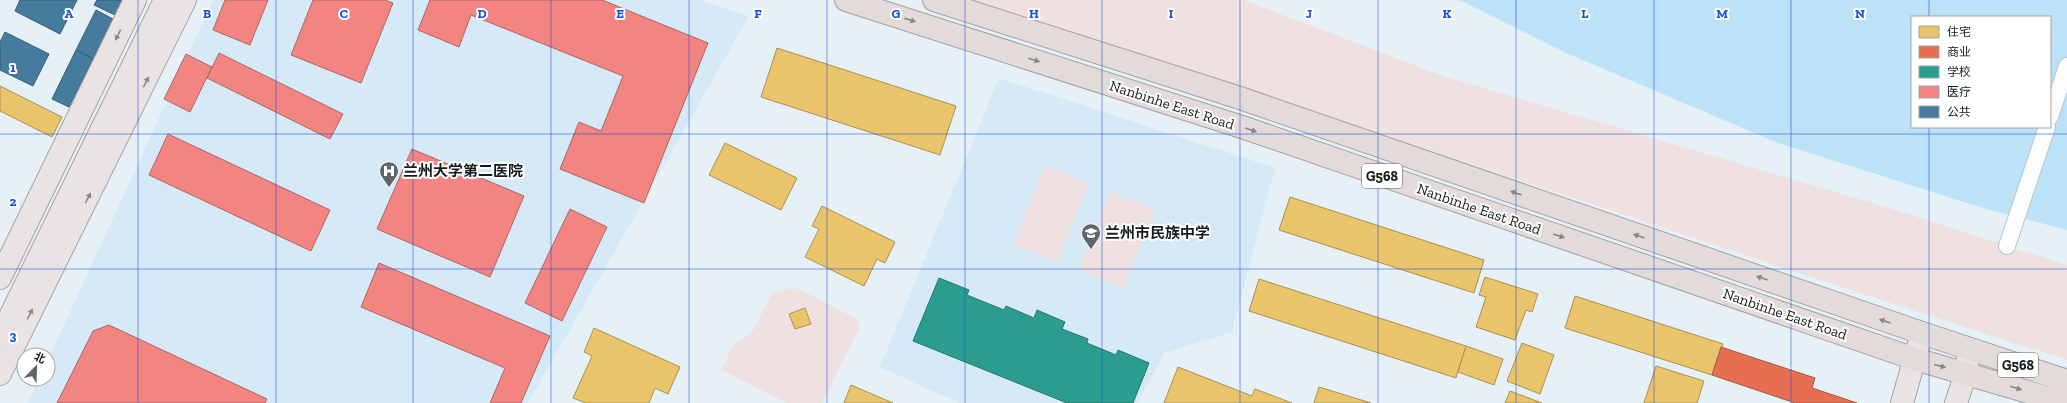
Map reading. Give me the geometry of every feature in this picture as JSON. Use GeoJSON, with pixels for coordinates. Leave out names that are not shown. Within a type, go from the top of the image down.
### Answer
{"type":"FeatureCollection","features":[{"type":"Feature","properties":{"kind":"highway","name":"Nanbinhe East Road"},"geometry":{"type":"LineString","coordinates":[[846,0],[1245,128],[1915,359],[2066,403]]}},
{"type":"Feature","properties":{"kind":"highway","name":"Nanbinhe East Road"},"geometry":{"type":"LineString","coordinates":[[934,0],[1240,98],[1922,334],[2067,381]]}},
{"type":"Feature","properties":{"kind":"main road"},"geometry":{"type":"LineString","coordinates":[[0,278],[135,0]]}},
{"type":"Feature","properties":{"kind":"main road"},"geometry":{"type":"LineString","coordinates":[[0,308],[151,0]]}},
{"type":"Feature","properties":{"kind":"main road"},"geometry":{"type":"LineString","coordinates":[[0,337],[165,0]]}},
{"type":"Feature","properties":{"kind":"main road"},"geometry":{"type":"LineString","coordinates":[[0,374],[185,0]]}},
{"type":"Feature","properties":{"kind":"main road"},"geometry":{"type":"LineString","coordinates":[[1902,403],[1922,334]]}},
{"type":"Feature","properties":{"kind":"main road"},"geometry":{"type":"LineString","coordinates":[[1956,403],[1966,373],[1969,349]]}},
{"type":"Feature","properties":{"kind":"street"},"geometry":{"type":"LineString","coordinates":[[2051,114],[2067,66]]}},
{"type":"Feature","properties":{"kind":"street"},"geometry":{"type":"LineString","coordinates":[[2007,246],[2047,128]]}},
{"type":"Feature","properties":{"kind":"shaded area","name":"兰州大学第二医院"},"geometry":{"type":"Polygon","coordinates":[[[213,0],[700,0],[749,16],[528,403],[28,403],[35,387],[56,387],[56,347],[54,347],[213,0]]]}},
{"type":"Feature","properties":{"kind":"shaded area"},"geometry":{"type":"Polygon","coordinates":[[[972,0],[1244,0],[1443,76],[1886,207],[2067,265],[2067,360],[1793,271],[1246,89],[972,0]]]}},
{"type":"Feature","properties":{"kind":"shaded area","name":"兰州市民族中学"},"geometry":{"type":"Polygon","coordinates":[[[999,78],[1275,168],[1232,332],[1164,353],[1138,403],[959,403],[880,367],[999,78]]]}},
{"type":"Feature","properties":{"kind":"shaded area"},"geometry":{"type":"Polygon","coordinates":[[[1045,165],[1089,183],[1057,262],[1013,244],[1045,165]]]}},
{"type":"Feature","properties":{"kind":"shaded area"},"geometry":{"type":"Polygon","coordinates":[[[1111,192],[1155,210],[1123,289],[1078,270],[1111,192]]]}},
{"type":"Feature","properties":{"kind":"shaded area"},"geometry":{"type":"Polygon","coordinates":[[[797,288],[857,319],[859,330],[822,403],[787,403],[722,370],[733,344],[751,334],[772,293],[797,288]]]}},
{"type":"Feature","properties":{"kind":"water"},"geometry":{"type":"Polygon","coordinates":[[[1459,0],[2067,0],[2067,230],[1983,208],[1778,143],[1571,55],[1459,0]]]}},
{"type":"Feature","properties":{"kind":"building: 住宅"},"geometry":{"type":"Polygon","coordinates":[[[777,48],[956,106],[940,155],[761,97],[777,48]]]}},
{"type":"Feature","properties":{"kind":"building: 住宅"},"geometry":{"type":"Polygon","coordinates":[[[0,86],[62,117],[52,137],[0,111],[0,86]]]}},
{"type":"Feature","properties":{"kind":"building: 住宅"},"geometry":{"type":"Polygon","coordinates":[[[725,143],[797,178],[781,210],[709,175],[725,143]]]}},
{"type":"Feature","properties":{"kind":"building: 住宅"},"geometry":{"type":"Polygon","coordinates":[[[1290,197],[1484,260],[1474,293],[1279,230],[1290,197]]]}},
{"type":"Feature","properties":{"kind":"building: 住宅"},"geometry":{"type":"Polygon","coordinates":[[[822,206],[895,242],[885,263],[877,259],[864,286],[805,257],[819,229],[812,226],[822,206]]]}},
{"type":"Feature","properties":{"kind":"building: 住宅"},"geometry":{"type":"Polygon","coordinates":[[[1485,277],[1538,294],[1532,312],[1526,310],[1515,340],[1476,327],[1486,297],[1479,295],[1485,277]]]}},
{"type":"Feature","properties":{"kind":"building: 住宅"},"geometry":{"type":"Polygon","coordinates":[[[1259,279],[1466,346],[1456,378],[1249,311],[1259,279]]]}},
{"type":"Feature","properties":{"kind":"building: 住宅"},"geometry":{"type":"Polygon","coordinates":[[[1575,296],[1723,344],[1712,375],[1565,328],[1575,296]]]}},
{"type":"Feature","properties":{"kind":"building: 住宅"},"geometry":{"type":"Polygon","coordinates":[[[805,308],[811,324],[795,329],[789,314],[805,308]]]}},
{"type":"Feature","properties":{"kind":"building: 住宅"},"geometry":{"type":"Polygon","coordinates":[[[594,328],[680,367],[668,394],[655,388],[649,403],[586,403],[573,398],[592,356],[584,352],[594,328]]]}},
{"type":"Feature","properties":{"kind":"building: 住宅"},"geometry":{"type":"Polygon","coordinates":[[[1522,343],[1554,355],[1540,394],[1507,381],[1522,343]]]}},
{"type":"Feature","properties":{"kind":"building: 住宅"},"geometry":{"type":"Polygon","coordinates":[[[1466,346],[1503,359],[1494,385],[1458,372],[1466,346]]]}},
{"type":"Feature","properties":{"kind":"building: 住宅"},"geometry":{"type":"Polygon","coordinates":[[[1656,366],[1704,381],[1697,403],[1644,403],[1656,366]]]}},
{"type":"Feature","properties":{"kind":"building: 住宅"},"geometry":{"type":"Polygon","coordinates":[[[1178,367],[1252,396],[1255,389],[1292,403],[1164,403],[1178,367]]]}},
{"type":"Feature","properties":{"kind":"building: 住宅"},"geometry":{"type":"Polygon","coordinates":[[[851,385],[893,403],[844,403],[851,385]]]}},
{"type":"Feature","properties":{"kind":"building: 住宅"},"geometry":{"type":"Polygon","coordinates":[[[1319,387],[1371,403],[1314,403],[1319,387]]]}},
{"type":"Feature","properties":{"kind":"building: 住宅"},"geometry":{"type":"Polygon","coordinates":[[[1510,391],[1542,403],[1505,403],[1510,391]]]}},
{"type":"Feature","properties":{"kind":"building: 商业"},"geometry":{"type":"Polygon","coordinates":[[[1721,347],[1815,378],[1812,388],[1857,403],[1795,403],[1712,375],[1721,347]]]}},
{"type":"Feature","properties":{"kind":"building: 学校"},"geometry":{"type":"Polygon","coordinates":[[[939,278],[969,290],[967,295],[1004,310],[1006,306],[1034,318],[1037,310],[1065,322],[1062,329],[1088,339],[1087,343],[1116,355],[1118,350],[1149,363],[1133,403],[1067,403],[913,341],[939,278]]]}},
{"type":"Feature","properties":{"kind":"building: 医疗"},"geometry":{"type":"Polygon","coordinates":[[[225,0],[268,0],[250,45],[213,30],[225,0]]]}},
{"type":"Feature","properties":{"kind":"building: 医疗"},"geometry":{"type":"Polygon","coordinates":[[[313,0],[385,0],[393,3],[361,83],[291,55],[313,0]]]}},
{"type":"Feature","properties":{"kind":"building: 医疗"},"geometry":{"type":"Polygon","coordinates":[[[430,0],[602,0],[708,43],[644,203],[560,169],[579,122],[601,131],[623,76],[471,15],[459,47],[418,30],[430,0]]]}},
{"type":"Feature","properties":{"kind":"building: 医疗"},"geometry":{"type":"Polygon","coordinates":[[[219,53],[343,114],[330,139],[207,78],[219,53]]]}},
{"type":"Feature","properties":{"kind":"building: 医疗"},"geometry":{"type":"Polygon","coordinates":[[[186,54],[212,67],[190,112],[164,99],[186,54]]]}},
{"type":"Feature","properties":{"kind":"building: 医疗"},"geometry":{"type":"Polygon","coordinates":[[[168,134],[330,210],[311,251],[149,175],[168,134]]]}},
{"type":"Feature","properties":{"kind":"building: 医疗"},"geometry":{"type":"Polygon","coordinates":[[[412,149],[524,196],[490,277],[377,229],[412,149]]]}},
{"type":"Feature","properties":{"kind":"building: 医疗"},"geometry":{"type":"Polygon","coordinates":[[[570,209],[607,227],[562,321],[525,303],[570,209]]]}},
{"type":"Feature","properties":{"kind":"building: 医疗"},"geometry":{"type":"Polygon","coordinates":[[[379,263],[550,336],[521,403],[490,403],[505,368],[361,307],[379,263]]]}},
{"type":"Feature","properties":{"kind":"building: 医疗"},"geometry":{"type":"Polygon","coordinates":[[[109,325],[267,399],[265,403],[57,403],[93,331],[109,325]]]}},
{"type":"Feature","properties":{"kind":"building: 公共"},"geometry":{"type":"Polygon","coordinates":[[[20,0],[77,0],[60,34],[15,11],[20,0]]]}},
{"type":"Feature","properties":{"kind":"building: 公共"},"geometry":{"type":"Polygon","coordinates":[[[97,0],[123,0],[115,15],[94,5],[97,0]]]}},
{"type":"Feature","properties":{"kind":"building: 公共"},"geometry":{"type":"Polygon","coordinates":[[[96,10],[113,19],[93,59],[76,50],[96,10]]]}},
{"type":"Feature","properties":{"kind":"building: 公共"},"geometry":{"type":"Polygon","coordinates":[[[5,32],[49,54],[33,86],[0,70],[0,42],[5,32]]]}},
{"type":"Feature","properties":{"kind":"building: 公共"},"geometry":{"type":"Polygon","coordinates":[[[76,50],[93,59],[69,107],[52,99],[76,50]]]}},
{"type":"Feature","properties":{"kind":"place","name":"兰州大学第二医院"},"geometry":{"type":"Point","coordinates":[389,188]}},
{"type":"Feature","properties":{"kind":"place","name":"兰州市民族中学"},"geometry":{"type":"Point","coordinates":[1091,250]}}]}
